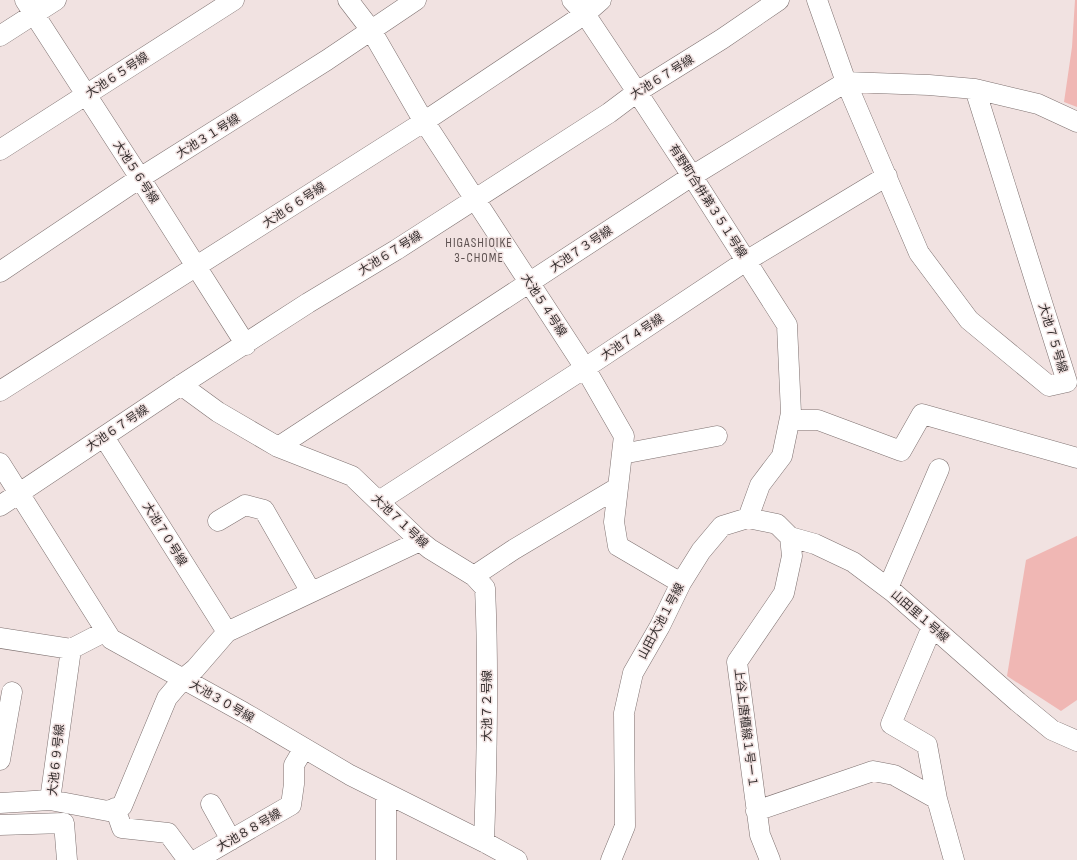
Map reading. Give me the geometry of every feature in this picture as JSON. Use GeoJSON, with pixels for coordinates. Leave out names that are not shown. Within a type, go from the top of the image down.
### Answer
{"type":"FeatureCollection","features":[{"type":"Feature","properties":{"kind":"street"},"geometry":{"type":"LineString","coordinates":[[0,36],[29,7],[56,0]]}},
{"type":"Feature","properties":{"kind":"street","name":"大池６５号線"},"geometry":{"type":"LineString","coordinates":[[0,150],[234,0]]}},
{"type":"Feature","properties":{"kind":"street","name":"大池５４号線"},"geometry":{"type":"LineString","coordinates":[[348,0],[371,30],[425,121],[585,368],[624,436],[614,522],[618,546],[681,583]]}},
{"type":"Feature","properties":{"kind":"street","name":"大池３１号線"},"geometry":{"type":"LineString","coordinates":[[0,272],[140,178],[235,119],[416,0]]}},
{"type":"Feature","properties":{"kind":"street","name":"有野町合併第３５１号線"},"geometry":{"type":"LineString","coordinates":[[572,0],[586,14],[787,325],[791,413],[790,420]]}},
{"type":"Feature","properties":{"kind":"street","name":"大池６６号線"},"geometry":{"type":"LineString","coordinates":[[0,391],[425,121],[586,14],[601,0]]}},
{"type":"Feature","properties":{"kind":"street","name":"大池６７号線"},"geometry":{"type":"LineString","coordinates":[[0,506],[181,385],[246,345],[308,303],[396,250],[609,113],[637,92],[722,39],[779,0]]}},
{"type":"Feature","properties":{"kind":"street","name":"大池７５号線"},"geometry":{"type":"LineString","coordinates":[[817,0],[846,82],[920,253],[969,320],[1049,386],[1067,382],[975,89]]}},
{"type":"Feature","properties":{"kind":"street","name":"大池５６号線"},"geometry":{"type":"LineString","coordinates":[[29,7],[246,345]]}},
{"type":"Feature","properties":{"kind":"street"},"geometry":{"type":"LineString","coordinates":[[846,82],[929,85],[975,89],[1038,104],[1077,122]]}},
{"type":"Feature","properties":{"kind":"street","name":"大池７３号線"},"geometry":{"type":"LineString","coordinates":[[278,447],[692,176],[846,82]]}},
{"type":"Feature","properties":{"kind":"street","name":"大池７４号線"},"geometry":{"type":"LineString","coordinates":[[379,502],[746,261],[887,176]]}},
{"type":"Feature","properties":{"kind":"street","name":"大池７１号線"},"geometry":{"type":"LineString","coordinates":[[181,385],[218,412],[278,447],[352,476],[430,549],[474,576]]}},
{"type":"Feature","properties":{"kind":"street"},"geometry":{"type":"LineString","coordinates":[[748,518],[760,485],[782,456],[790,420],[818,420],[901,451],[922,414],[1077,458]]}},
{"type":"Feature","properties":{"kind":"street"},"geometry":{"type":"LineString","coordinates":[[622,454],[717,436]]}},
{"type":"Feature","properties":{"kind":"street","name":"大池７０号線"},"geometry":{"type":"LineString","coordinates":[[104,437],[227,632]]}},
{"type":"Feature","properties":{"kind":"street","name":"大池３０号線"},"geometry":{"type":"LineString","coordinates":[[0,463],[111,639],[184,678],[350,774],[517,860]]}},
{"type":"Feature","properties":{"kind":"street"},"geometry":{"type":"LineString","coordinates":[[888,588],[939,468]]}},
{"type":"Feature","properties":{"kind":"street"},"geometry":{"type":"LineString","coordinates":[[474,576],[513,550],[617,488]]}},
{"type":"Feature","properties":{"kind":"street"},"geometry":{"type":"LineString","coordinates":[[218,521],[245,505],[264,510],[311,592]]}},
{"type":"Feature","properties":{"kind":"street","name":"山田里１号線"},"geometry":{"type":"LineString","coordinates":[[748,518],[777,524],[790,537],[815,544],[853,562],[888,588],[1052,730],[1077,741]]}},
{"type":"Feature","properties":{"kind":"street","name":"山田大池１号線"},"geometry":{"type":"LineString","coordinates":[[615,859],[625,826],[624,713],[633,673],[660,626],[681,583],[700,551],[722,526],[748,518]]}},
{"type":"Feature","properties":{"kind":"street","name":"上谷上唐櫃線１号ー１"},"geometry":{"type":"LineString","coordinates":[[770,860],[760,835],[756,811],[737,662],[784,593],[792,556],[790,537]]}},
{"type":"Feature","properties":{"kind":"street"},"geometry":{"type":"LineString","coordinates":[[188,860],[168,833],[122,828],[115,808],[122,806],[167,698],[184,678],[195,669],[227,632],[420,540]]}},
{"type":"Feature","properties":{"kind":"street","name":"大池７２号線"},"geometry":{"type":"LineString","coordinates":[[474,576],[486,588],[487,768],[484,842]]}},
{"type":"Feature","properties":{"kind":"street"},"geometry":{"type":"LineString","coordinates":[[932,627],[891,724],[927,745],[937,799],[954,860]]}},
{"type":"Feature","properties":{"kind":"street"},"geometry":{"type":"LineString","coordinates":[[0,638],[71,649],[106,631]]}},
{"type":"Feature","properties":{"kind":"street","name":"大池６９号線"},"geometry":{"type":"LineString","coordinates":[[71,649],[50,800],[108,811],[115,808]]}},
{"type":"Feature","properties":{"kind":"street"},"geometry":{"type":"LineString","coordinates":[[0,760],[12,692]]}},
{"type":"Feature","properties":{"kind":"street","name":"大池８８号線"},"geometry":{"type":"LineString","coordinates":[[196,860],[291,805],[294,784],[294,765],[304,748]]}},
{"type":"Feature","properties":{"kind":"street"},"geometry":{"type":"LineString","coordinates":[[756,811],[873,770],[894,774],[937,799]]}},
{"type":"Feature","properties":{"kind":"street"},"geometry":{"type":"LineString","coordinates":[[386,793],[386,860]]}},
{"type":"Feature","properties":{"kind":"street"},"geometry":{"type":"LineString","coordinates":[[0,803],[50,800]]}},
{"type":"Feature","properties":{"kind":"street"},"geometry":{"type":"LineString","coordinates":[[211,804],[230,840]]}},
{"type":"Feature","properties":{"kind":"street"},"geometry":{"type":"LineString","coordinates":[[0,825],[64,824],[67,860]]}},
{"type":"Feature","properties":{"kind":"shaded area"},"geometry":{"type":"Polygon","coordinates":[[[1075,0],[1077,0],[1077,107],[1064,102],[1072,47],[1075,0]]]}},
{"type":"Feature","properties":{"kind":"shaded area"},"geometry":{"type":"Polygon","coordinates":[[[1077,536],[1077,700],[1061,711],[1007,676],[1026,560],[1077,536]]]}},
{"type":"Feature","properties":{"kind":"district","name":"HIGASHIOIKE 3-CHOME"},"geometry":{"type":"Point","coordinates":[479,250]}}]}
